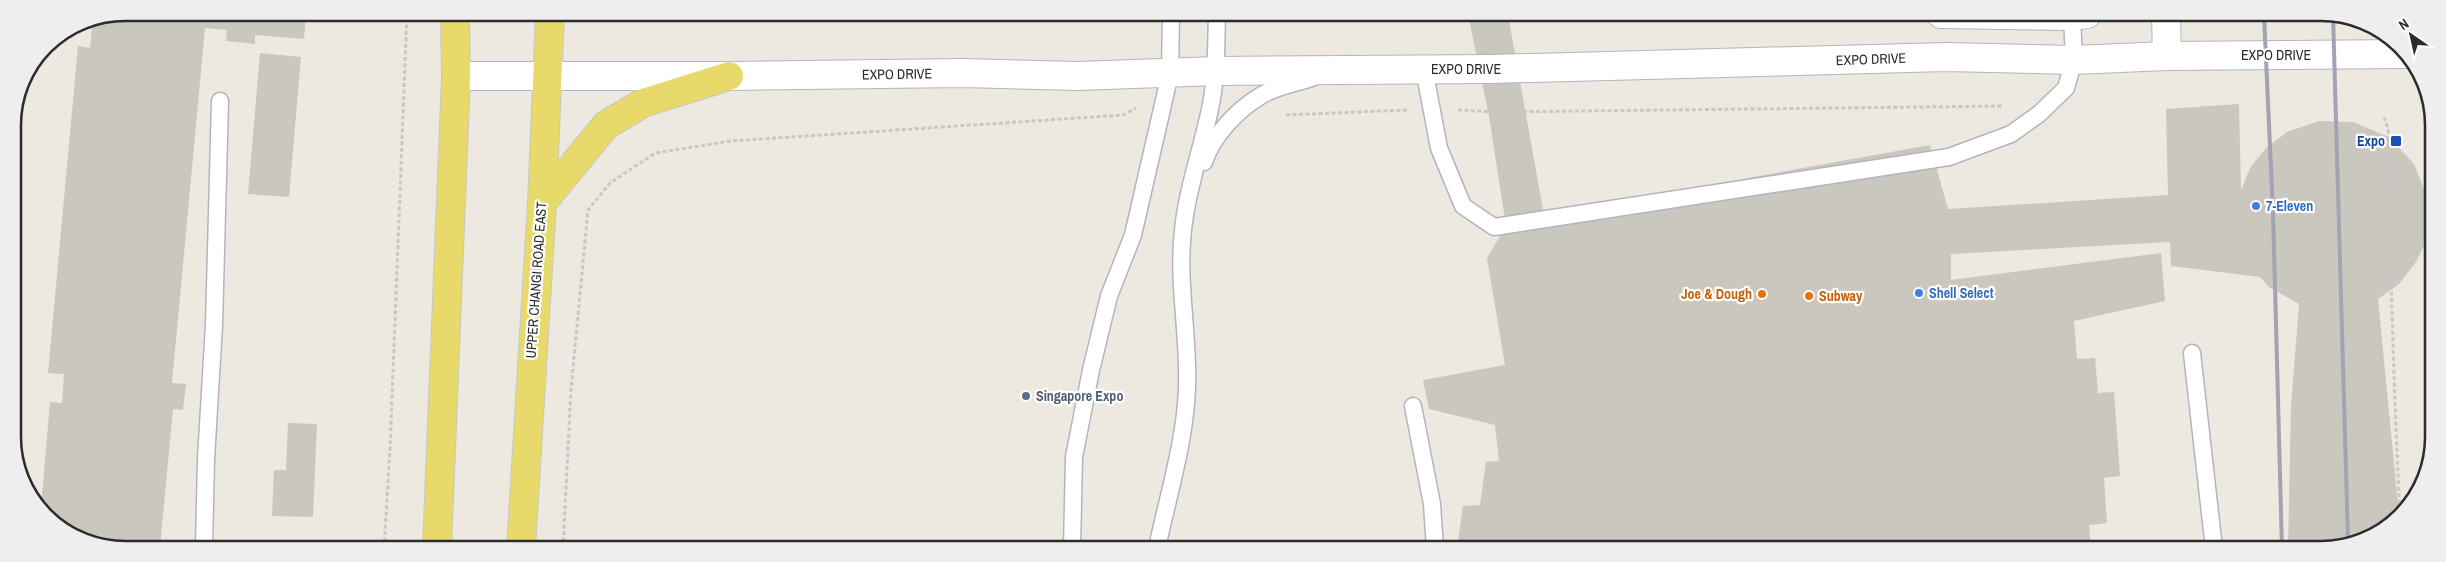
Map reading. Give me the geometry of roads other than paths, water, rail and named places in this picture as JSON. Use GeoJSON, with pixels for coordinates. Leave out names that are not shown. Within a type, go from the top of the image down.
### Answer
{"type":"FeatureCollection","features":[{"type":"Feature","properties":{"kind":"main road"},"geometry":{"type":"LineString","coordinates":[[437,541],[456,76],[455,21]]}},
{"type":"Feature","properties":{"kind":"main road","name":"UPPER CHANGI ROAD EAST"},"geometry":{"type":"LineString","coordinates":[[521,541],[542,204],[550,21]]}},
{"type":"Feature","properties":{"kind":"main road"},"geometry":{"type":"LineString","coordinates":[[542,204],[606,125],[643,103],[729,76]]}},
{"type":"Feature","properties":{"kind":"street"},"geometry":{"type":"LineString","coordinates":[[2166,21],[2167,56]]}},
{"type":"Feature","properties":{"kind":"street","name":"EXPO DRIVE"},"geometry":{"type":"LineString","coordinates":[[456,76],[729,76],[963,73],[1078,76],[1216,71],[1491,69],[1946,57],[2074,60],[2167,56],[2386,54]]}},
{"type":"Feature","properties":{"kind":"lane"},"geometry":{"type":"LineString","coordinates":[[1072,541],[1074,457],[1091,370],[1109,296],[1133,236],[1170,74],[1171,21]]}},
{"type":"Feature","properties":{"kind":"lane"},"geometry":{"type":"LineString","coordinates":[[1159,541],[1178,464],[1187,388],[1185,316],[1180,262],[1183,227],[1216,71],[1217,21]]}},
{"type":"Feature","properties":{"kind":"lane"},"geometry":{"type":"LineString","coordinates":[[1424,69],[1439,148],[1463,206],[1494,227],[1949,157],[2012,134],[2040,114],[2066,88],[2074,60],[2078,21]]}},
{"type":"Feature","properties":{"kind":"lane","name":"EXPO DRIVE"},"geometry":{"type":"LineString","coordinates":[[1183,227],[1208,150],[1229,122],[1262,94],[1337,69]]}},
{"type":"Feature","properties":{"kind":"lane"},"geometry":{"type":"LineString","coordinates":[[204,541],[206,459],[214,325],[220,102]]}},
{"type":"Feature","properties":{"kind":"lane"},"geometry":{"type":"LineString","coordinates":[[2192,353],[2213,541]]}},
{"type":"Feature","properties":{"kind":"lane"},"geometry":{"type":"LineString","coordinates":[[1413,406],[1432,504],[1435,541]]}},
{"type":"Feature","properties":{"kind":"railway"},"geometry":{"type":"LineString","coordinates":[[2264,21],[2273,212],[2282,541]]}},
{"type":"Feature","properties":{"kind":"railway"},"geometry":{"type":"LineString","coordinates":[[2333,22],[2348,537]]}},
{"type":"Feature","properties":{"kind":"place","name":"Expo"},"geometry":{"type":"Point","coordinates":[2396,141]}},
{"type":"Feature","properties":{"kind":"place","name":"7-Eleven"},"geometry":{"type":"Point","coordinates":[2256,206]}},
{"type":"Feature","properties":{"kind":"place","name":"Shell Select"},"geometry":{"type":"Point","coordinates":[1919,293]}},
{"type":"Feature","properties":{"kind":"place","name":"Joe & Dough"},"geometry":{"type":"Point","coordinates":[1762,294]}},
{"type":"Feature","properties":{"kind":"place","name":"Subway"},"geometry":{"type":"Point","coordinates":[1809,296]}},
{"type":"Feature","properties":{"kind":"place","name":"Singapore Expo"},"geometry":{"type":"Point","coordinates":[1026,396]}}]}
